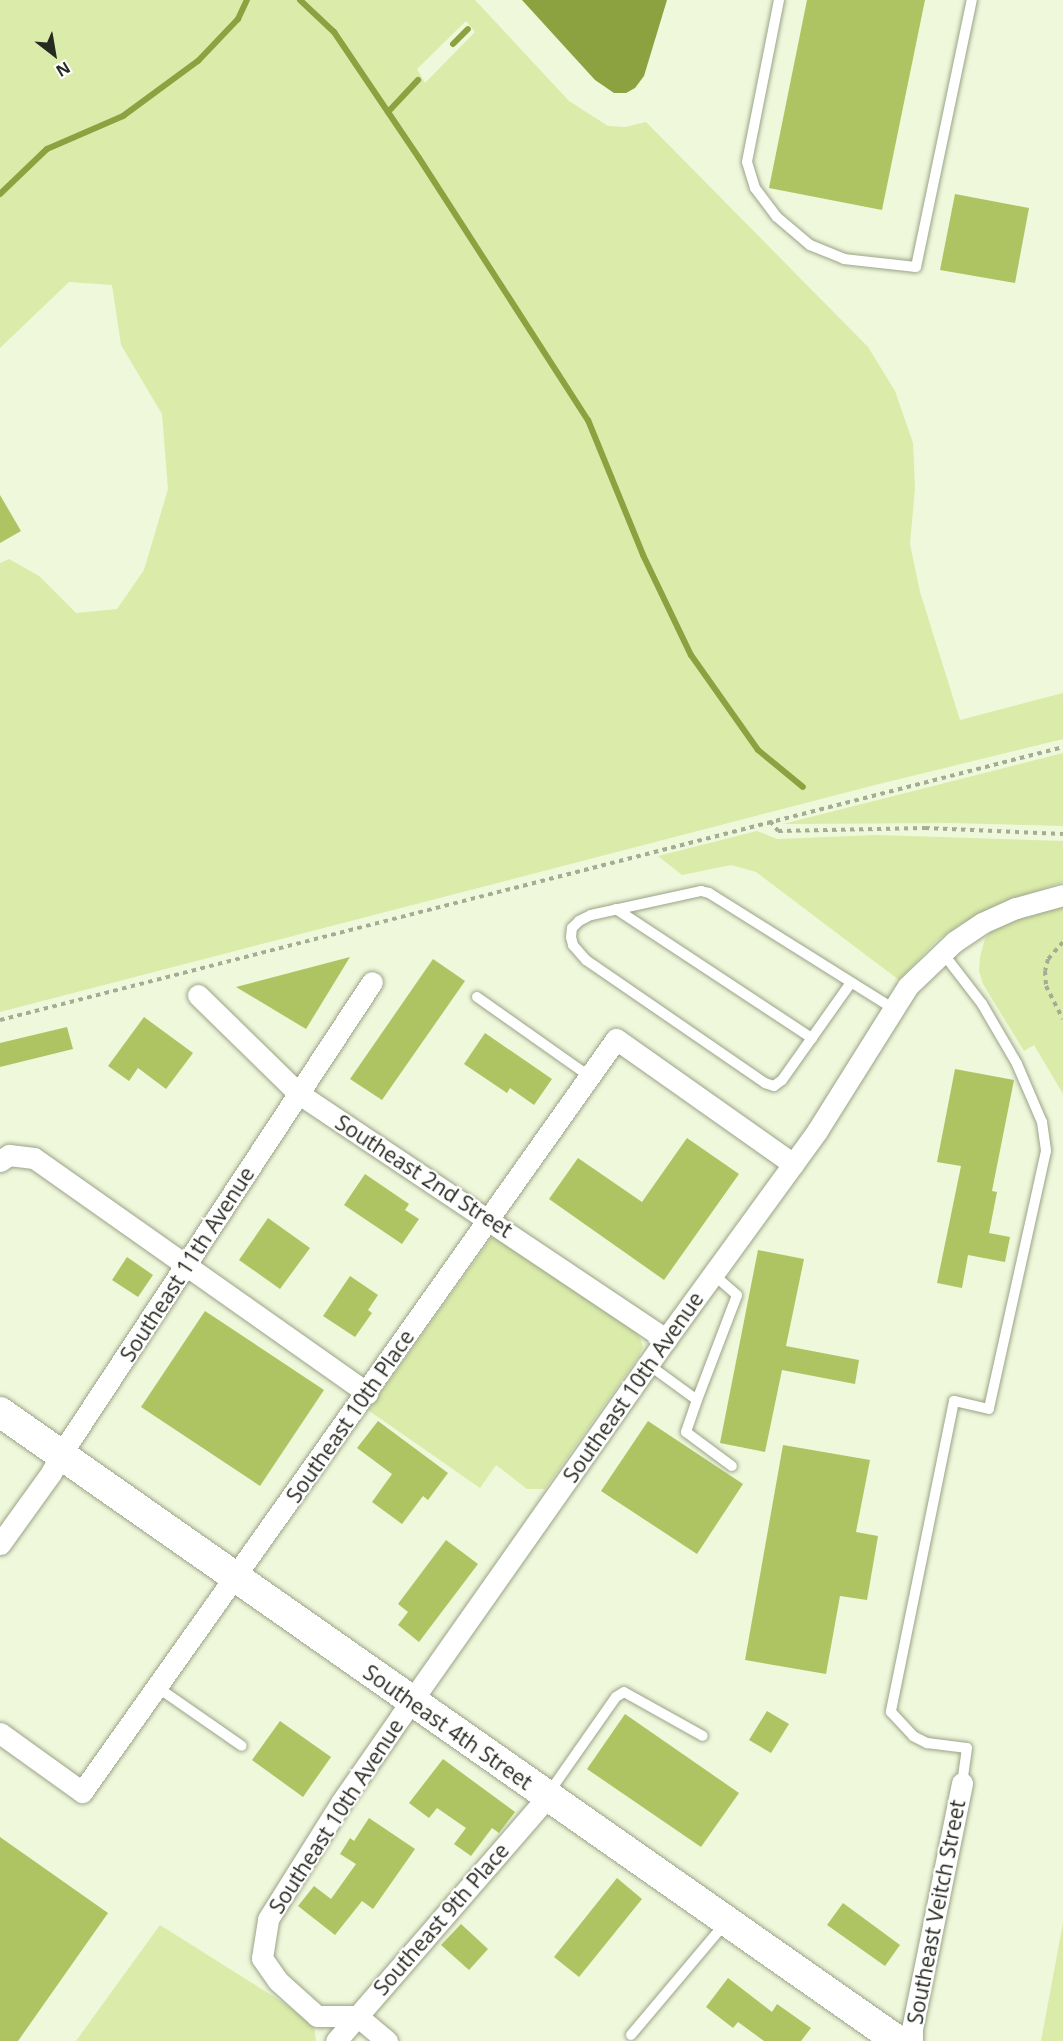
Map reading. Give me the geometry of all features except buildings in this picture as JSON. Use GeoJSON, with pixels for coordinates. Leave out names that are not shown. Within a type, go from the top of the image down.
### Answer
{"type":"FeatureCollection","features":[{"type":"Feature","properties":{"kind":"street","name":"Southeast 10th Avenue"},"geometry":{"type":"LineString","coordinates":[[357,2016],[317,2016],[278,1981],[262,1958],[268,1918],[342,1801],[666,1339],[793,1164],[837,1100],[892,1008],[909,986],[942,952],[968,932],[1001,914],[1063,895]]}},
{"type":"Feature","properties":{"kind":"street","name":"Southeast 11th Avenue"},"geometry":{"type":"LineString","coordinates":[[0,1544],[51,1473],[61,1454],[372,982]]}},
{"type":"Feature","properties":{"kind":"street","name":"Southeast 2nd Street"},"geometry":{"type":"LineString","coordinates":[[198,995],[298,1094],[488,1218],[666,1339]]}},
{"type":"Feature","properties":{"kind":"street","name":"Southeast 10th Place"},"geometry":{"type":"LineString","coordinates":[[0,1733],[82,1792],[616,1039],[793,1164]]}},
{"type":"Feature","properties":{"kind":"street"},"geometry":{"type":"LineString","coordinates":[[5,1158],[34,1158],[367,1393]]}},
{"type":"Feature","properties":{"kind":"street","name":"Southeast 4th Street"},"geometry":{"type":"LineString","coordinates":[[0,1412],[898,2041]]}},
{"type":"Feature","properties":{"kind":"street","name":"Southeast Veitch Street"},"geometry":{"type":"LineString","coordinates":[[912,2041],[912,2029],[962,1783]]}},
{"type":"Feature","properties":{"kind":"street","name":"Southeast 9th Place"},"geometry":{"type":"LineString","coordinates":[[336,2041],[547,1797]]}},
{"type":"Feature","properties":{"kind":"street"},"geometry":{"type":"LineString","coordinates":[[357,2016],[387,2041]]}},
{"type":"Feature","properties":{"kind":"lane"},"geometry":{"type":"LineString","coordinates":[[779,0],[747,162],[755,188],[777,217],[810,245],[844,259],[916,267],[972,0]]}},
{"type":"Feature","properties":{"kind":"lane"},"geometry":{"type":"LineString","coordinates":[[850,984],[782,1080],[774,1086],[765,1083],[579,953],[571,937],[572,928],[579,921],[616,909],[691,891],[709,893],[850,984],[892,1008]]}},
{"type":"Feature","properties":{"kind":"lane"},"geometry":{"type":"LineString","coordinates":[[616,909],[812,1038]]}},
{"type":"Feature","properties":{"kind":"lane"},"geometry":{"type":"LineString","coordinates":[[942,952],[982,1004],[1017,1064],[1042,1122],[1046,1151],[989,1408],[954,1401],[891,1712],[913,1736],[927,1743],[967,1748],[962,1783]]}},
{"type":"Feature","properties":{"kind":"lane"},"geometry":{"type":"LineString","coordinates":[[477,997],[589,1076]]}},
{"type":"Feature","properties":{"kind":"lane"},"geometry":{"type":"LineString","coordinates":[[713,1274],[737,1295],[686,1432],[732,1466]]}},
{"type":"Feature","properties":{"kind":"lane"},"geometry":{"type":"LineString","coordinates":[[649,1365],[697,1400]]}},
{"type":"Feature","properties":{"kind":"lane"},"geometry":{"type":"LineString","coordinates":[[157,1687],[243,1746]]}},
{"type":"Feature","properties":{"kind":"lane"},"geometry":{"type":"LineString","coordinates":[[547,1797],[616,1697],[624,1692],[704,1736]]}},
{"type":"Feature","properties":{"kind":"lane"},"geometry":{"type":"LineString","coordinates":[[631,2035],[726,1922]]}},
{"type":"Feature","properties":{"kind":"path"},"geometry":{"type":"LineString","coordinates":[[0,1020],[1063,747]]}},
{"type":"Feature","properties":{"kind":"path"},"geometry":{"type":"LineString","coordinates":[[770,821],[778,831],[925,828],[1063,834]]}},
{"type":"Feature","properties":{"kind":"path"},"geometry":{"type":"LineString","coordinates":[[1063,942],[1048,959],[1045,971],[1046,986],[1063,1019]]}},
{"type":"Feature","properties":{"kind":"shaded area"},"geometry":{"type":"Polygon","coordinates":[[[0,0],[475,0],[569,101],[608,126],[625,127],[646,122],[868,347],[895,391],[913,443],[915,488],[910,544],[920,592],[960,720],[1063,693],[1063,739],[875,785],[0,1012],[0,563],[9,559],[39,576],[76,613],[117,609],[144,570],[168,489],[162,414],[121,345],[112,285],[69,282],[0,348],[0,0]],[[466,21],[417,69],[425,83],[475,32],[466,21]]]}},
{"type":"Feature","properties":{"kind":"shaded area"},"geometry":{"type":"Polygon","coordinates":[[[522,0],[667,0],[644,76],[635,88],[626,93],[614,93],[595,80],[522,0]]]}},
{"type":"Feature","properties":{"kind":"shaded area"},"geometry":{"type":"Polygon","coordinates":[[[1063,753],[1063,826],[951,823],[783,824],[1063,753]]]}},
{"type":"Feature","properties":{"kind":"shaded area"},"geometry":{"type":"Polygon","coordinates":[[[757,831],[777,839],[878,835],[1063,841],[1063,882],[1005,901],[959,925],[936,941],[899,980],[756,872],[731,865],[682,875],[658,856],[757,831]]]}},
{"type":"Feature","properties":{"kind":"shaded area"},"geometry":{"type":"Polygon","coordinates":[[[1063,905],[1063,1094],[1034,1045],[1024,1051],[983,984],[979,971],[985,939],[995,927],[1010,920],[1063,905]]]}},
{"type":"Feature","properties":{"kind":"shaded area"},"geometry":{"type":"Polygon","coordinates":[[[491,1238],[500,1238],[509,1243],[637,1333],[643,1347],[639,1356],[545,1489],[527,1489],[496,1465],[480,1488],[368,1410],[491,1238]]]}},
{"type":"Feature","properties":{"kind":"shaded area"},"geometry":{"type":"Polygon","coordinates":[[[1063,1923],[1063,2041],[1041,2041],[1063,1923]]]}},
{"type":"Feature","properties":{"kind":"shaded area"},"geometry":{"type":"Polygon","coordinates":[[[160,1925],[284,2003],[314,2026],[316,2041],[76,2041],[160,1925]]]}},
{"type":"Feature","properties":{"kind":"waterway"},"geometry":{"type":"LineString","coordinates":[[0,194],[47,149],[123,116],[198,61],[238,19],[247,0]]}},
{"type":"Feature","properties":{"kind":"waterway"},"geometry":{"type":"LineString","coordinates":[[300,0],[334,32],[419,158],[588,420],[643,555],[691,655],[758,750],[803,787]]}},
{"type":"Feature","properties":{"kind":"waterway"},"geometry":{"type":"LineString","coordinates":[[453,44],[468,29]]}},
{"type":"Feature","properties":{"kind":"waterway"},"geometry":{"type":"LineString","coordinates":[[388,112],[418,80]]}}]}
